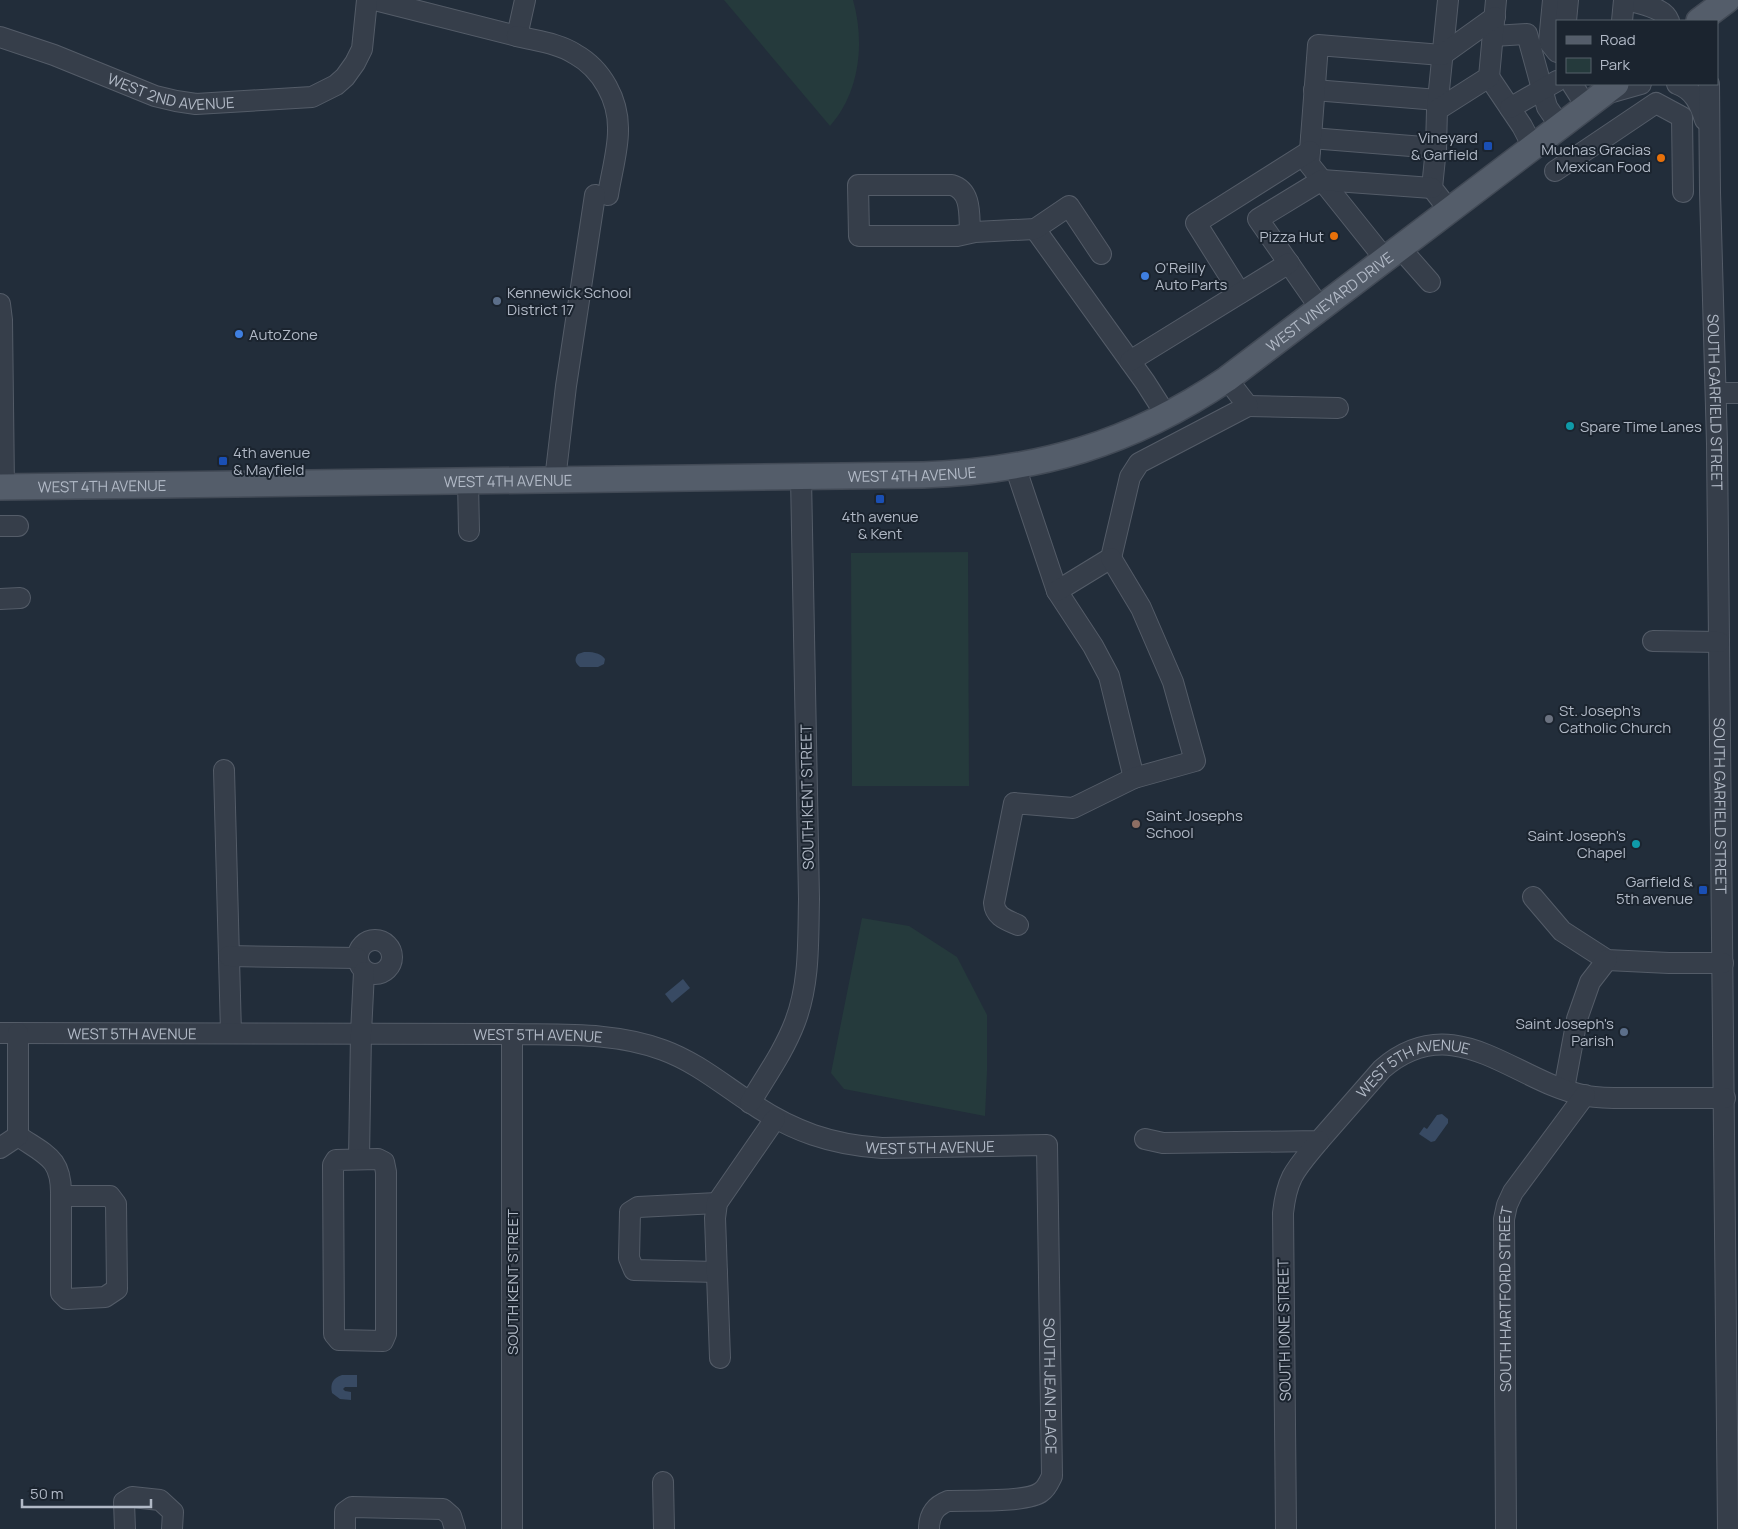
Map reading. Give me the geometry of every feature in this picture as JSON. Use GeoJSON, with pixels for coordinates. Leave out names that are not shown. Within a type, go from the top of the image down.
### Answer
{"type":"FeatureCollection","features":[{"type":"Feature","properties":{"kind":"main road","name":"WEST VINEYARD DRIVE"},"geometry":{"type":"LineString","coordinates":[[1015,466],[1081,451],[1127,434],[1190,402],[1227,379],[1601,95]]}},
{"type":"Feature","properties":{"kind":"main road","name":"WEST 4TH AVENUE"},"geometry":{"type":"LineString","coordinates":[[2,487],[962,474],[1015,466]]}},
{"type":"Feature","properties":{"kind":"street","name":"WEST 2ND AVENUE"},"geometry":{"type":"LineString","coordinates":[[0,37],[54,55],[155,96],[190,103],[312,97],[324,92],[346,76],[355,63],[362,49],[367,0]]}},
{"type":"Feature","properties":{"kind":"street"},"geometry":{"type":"LineString","coordinates":[[375,0],[437,8],[517,36],[555,45],[575,53],[600,75],[608,86],[614,103],[618,130],[601,195],[566,386],[555,480]]}},
{"type":"Feature","properties":{"kind":"street"},"geometry":{"type":"LineString","coordinates":[[517,36],[525,0]]}},
{"type":"Feature","properties":{"kind":"street"},"geometry":{"type":"LineString","coordinates":[[1448,0],[1437,105],[1436,148],[1432,188],[1449,210]]}},
{"type":"Feature","properties":{"kind":"street"},"geometry":{"type":"LineString","coordinates":[[1553,0],[1549,42],[1556,51]]}},
{"type":"Feature","properties":{"kind":"street"},"geometry":{"type":"LineString","coordinates":[[1566,20],[1568,0]]}},
{"type":"Feature","properties":{"kind":"street"},"geometry":{"type":"LineString","coordinates":[[1622,20],[1630,1],[1661,10]]}},
{"type":"Feature","properties":{"kind":"street"},"geometry":{"type":"LineString","coordinates":[[1430,282],[1393,253],[1308,164],[1318,45],[1442,55],[1495,18]]}},
{"type":"Feature","properties":{"kind":"street"},"geometry":{"type":"LineString","coordinates":[[1495,18],[1489,76],[1533,146]]}},
{"type":"Feature","properties":{"kind":"street"},"geometry":{"type":"LineString","coordinates":[[1495,18],[1528,34],[1550,86],[1547,108],[1560,126]]}},
{"type":"Feature","properties":{"kind":"street"},"geometry":{"type":"LineString","coordinates":[[1314,90],[1437,105],[1489,76]]}},
{"type":"Feature","properties":{"kind":"street"},"geometry":{"type":"LineString","coordinates":[[1575,85],[1601,95],[1637,85]]}},
{"type":"Feature","properties":{"kind":"street"},"geometry":{"type":"LineString","coordinates":[[1680,85],[1695,96],[1700,104],[1709,134]]}},
{"type":"Feature","properties":{"kind":"street","name":"SOUTH GARFIELD STREET"},"geometry":{"type":"LineString","coordinates":[[1709,85],[1719,642],[1730,936],[1723,963],[1725,1098],[1732,1289],[1732,1448],[1728,1529]]}},
{"type":"Feature","properties":{"kind":"street"},"geometry":{"type":"LineString","coordinates":[[1510,108],[1550,86]]}},
{"type":"Feature","properties":{"kind":"street"},"geometry":{"type":"LineString","coordinates":[[1555,171],[1656,103],[1682,116],[1683,192]]}},
{"type":"Feature","properties":{"kind":"street"},"geometry":{"type":"LineString","coordinates":[[1240,293],[1196,223],[1310,144],[1436,148]]}},
{"type":"Feature","properties":{"kind":"street"},"geometry":{"type":"LineString","coordinates":[[1320,308],[1258,220],[1322,180],[1432,188]]}},
{"type":"Feature","properties":{"kind":"street"},"geometry":{"type":"LineString","coordinates":[[970,232],[967,199],[960,187],[952,185],[858,184],[859,236],[957,236],[970,232],[1035,229],[1069,206],[1101,254]]}},
{"type":"Feature","properties":{"kind":"street"},"geometry":{"type":"LineString","coordinates":[[1035,229],[1130,361],[1166,415]]}},
{"type":"Feature","properties":{"kind":"street"},"geometry":{"type":"LineString","coordinates":[[1130,361],[1289,263]]}},
{"type":"Feature","properties":{"kind":"street"},"geometry":{"type":"LineString","coordinates":[[0,304],[2,320],[2,487]]}},
{"type":"Feature","properties":{"kind":"street"},"geometry":{"type":"LineString","coordinates":[[1227,379],[1248,406]]}},
{"type":"Feature","properties":{"kind":"street"},"geometry":{"type":"LineString","coordinates":[[1716,394],[1738,393]]}},
{"type":"Feature","properties":{"kind":"street"},"geometry":{"type":"LineString","coordinates":[[1018,925],[999,916],[995,910],[994,903],[1014,803],[1073,808],[1134,778],[1195,761],[1174,682],[1141,608],[1112,558],[1130,477],[1138,462],[1248,406],[1338,408]]}},
{"type":"Feature","properties":{"kind":"street"},"geometry":{"type":"LineString","coordinates":[[1127,434],[1138,462]]}},
{"type":"Feature","properties":{"kind":"street"},"geometry":{"type":"LineString","coordinates":[[1015,466],[1057,591],[1093,646],[1109,676],[1134,778]]}},
{"type":"Feature","properties":{"kind":"street","name":"SOUTH KENT STREET"},"geometry":{"type":"LineString","coordinates":[[750,1103],[783,1049],[796,1020],[808,964],[809,899],[801,477]]}},
{"type":"Feature","properties":{"kind":"street"},"geometry":{"type":"LineString","coordinates":[[468,481],[469,531]]}},
{"type":"Feature","properties":{"kind":"street"},"geometry":{"type":"LineString","coordinates":[[1057,591],[1112,558]]}},
{"type":"Feature","properties":{"kind":"street"},"geometry":{"type":"LineString","coordinates":[[0,599],[20,598]]}},
{"type":"Feature","properties":{"kind":"street"},"geometry":{"type":"LineString","coordinates":[[1653,641],[1719,642]]}},
{"type":"Feature","properties":{"kind":"street"},"geometry":{"type":"LineString","coordinates":[[224,770],[231,1033]]}},
{"type":"Feature","properties":{"kind":"street"},"geometry":{"type":"LineString","coordinates":[[1533,897],[1562,931],[1607,960],[1723,963]]}},
{"type":"Feature","properties":{"kind":"street"},"geometry":{"type":"LineString","coordinates":[[229,956],[361,965],[359,1159]]}},
{"type":"Feature","properties":{"kind":"street"},"geometry":{"type":"LineString","coordinates":[[1564,1089],[1577,1019],[1590,982],[1607,960]]}},
{"type":"Feature","properties":{"kind":"street"},"geometry":{"type":"LineString","coordinates":[[9,1033],[18,1136]]}},
{"type":"Feature","properties":{"kind":"street","name":"WEST 5TH AVENUE"},"geometry":{"type":"LineString","coordinates":[[9,1033],[512,1034],[584,1035],[614,1038],[639,1042],[664,1050],[705,1071],[775,1119],[814,1136],[860,1147],[882,1148],[1047,1145]]}},
{"type":"Feature","properties":{"kind":"street","name":"SOUTH KENT STREET"},"geometry":{"type":"LineString","coordinates":[[512,1034],[512,1529]]}},
{"type":"Feature","properties":{"kind":"street","name":"WEST 5TH AVENUE"},"geometry":{"type":"LineString","coordinates":[[1319,1141],[1382,1069],[1404,1054],[1440,1044],[1474,1049],[1564,1089],[1585,1095],[1615,1098],[1725,1098]]}},
{"type":"Feature","properties":{"kind":"street","name":"SOUTH HARTFORD STREET"},"geometry":{"type":"LineString","coordinates":[[1506,1529],[1504,1218],[1513,1192],[1585,1095]]}},
{"type":"Feature","properties":{"kind":"street"},"geometry":{"type":"LineString","coordinates":[[720,1358],[715,1218],[717,1203],[775,1119]]}},
{"type":"Feature","properties":{"kind":"street"},"geometry":{"type":"LineString","coordinates":[[0,1148],[18,1136]]}},
{"type":"Feature","properties":{"kind":"street"},"geometry":{"type":"LineString","coordinates":[[18,1136],[52,1159],[61,1180],[61,1196],[61,1293],[67,1299],[105,1297],[116,1289],[116,1204],[110,1196],[61,1196]]}},
{"type":"Feature","properties":{"kind":"street"},"geometry":{"type":"LineString","coordinates":[[1145,1139],[1163,1144],[1319,1141]]}},
{"type":"Feature","properties":{"kind":"street","name":"SOUTH IONE STREET"},"geometry":{"type":"LineString","coordinates":[[1286,1529],[1283,1213],[1289,1180],[1319,1141]]}},
{"type":"Feature","properties":{"kind":"street","name":"SOUTH JEAN PLACE"},"geometry":{"type":"LineString","coordinates":[[929,1529],[930,1519],[936,1507],[943,1503],[948,1501],[1027,1498],[1042,1492],[1052,1476],[1047,1145]]}},
{"type":"Feature","properties":{"kind":"street"},"geometry":{"type":"LineString","coordinates":[[359,1159],[384,1162],[386,1172],[386,1334],[383,1341],[339,1340],[334,1334],[333,1165],[336,1160],[359,1159]]}},
{"type":"Feature","properties":{"kind":"street"},"geometry":{"type":"LineString","coordinates":[[717,1203],[638,1207],[630,1212],[630,1258],[634,1270],[717,1272]]}},
{"type":"Feature","properties":{"kind":"street"},"geometry":{"type":"LineString","coordinates":[[663,1482],[664,1529]]}},
{"type":"Feature","properties":{"kind":"street"},"geometry":{"type":"LineString","coordinates":[[125,1529],[124,1502],[132,1497],[160,1500],[173,1512],[172,1529]]}},
{"type":"Feature","properties":{"kind":"street"},"geometry":{"type":"LineString","coordinates":[[345,1529],[345,1512],[352,1507],[442,1509],[451,1516],[455,1529]]}},
{"type":"Feature","properties":{"kind":"green space"},"geometry":{"type":"Polygon","coordinates":[[[724,0],[853,0],[859,33],[857,66],[848,98],[830,126],[724,0]]]}},
{"type":"Feature","properties":{"kind":"green space"},"geometry":{"type":"Polygon","coordinates":[[[968,552],[969,786],[852,786],[851,553],[968,552]]]}},
{"type":"Feature","properties":{"kind":"green space"},"geometry":{"type":"Polygon","coordinates":[[[862,918],[909,926],[957,957],[987,1015],[985,1116],[844,1089],[831,1073],[862,918]]]}},
{"type":"Feature","properties":{"kind":"water"},"geometry":{"type":"Polygon","coordinates":[[[584,652],[601,655],[605,659],[604,664],[598,667],[580,667],[576,662],[576,658],[578,654],[584,652]]]}},
{"type":"Feature","properties":{"kind":"water"},"geometry":{"type":"Polygon","coordinates":[[[683,979],[690,988],[672,1003],[665,994],[683,979]]]}},
{"type":"Feature","properties":{"kind":"water"},"geometry":{"type":"Polygon","coordinates":[[[1442,1114],[1448,1119],[1448,1123],[1435,1141],[1431,1142],[1419,1134],[1424,1127],[1427,1129],[1437,1115],[1442,1114]]]}},
{"type":"Feature","properties":{"kind":"water"},"geometry":{"type":"Polygon","coordinates":[[[342,1375],[357,1375],[357,1387],[345,1387],[343,1389],[351,1392],[351,1400],[340,1399],[332,1393],[331,1386],[333,1381],[342,1375]]]}},
{"type":"Feature","properties":{"kind":"place","name":"Vineyard & Garfield"},"geometry":{"type":"Point","coordinates":[1488,146]}},
{"type":"Feature","properties":{"kind":"place","name":"Muchas Gracias Mexican Food"},"geometry":{"type":"Point","coordinates":[1661,158]}},
{"type":"Feature","properties":{"kind":"place","name":"Pizza Hut"},"geometry":{"type":"Point","coordinates":[1334,236]}},
{"type":"Feature","properties":{"kind":"place","name":"O'Reilly Auto Parts"},"geometry":{"type":"Point","coordinates":[1145,276]}},
{"type":"Feature","properties":{"kind":"place","name":"Kennewick School District 17"},"geometry":{"type":"Point","coordinates":[497,301]}},
{"type":"Feature","properties":{"kind":"place","name":"AutoZone"},"geometry":{"type":"Point","coordinates":[239,334]}},
{"type":"Feature","properties":{"kind":"place","name":"Spare Time Lanes"},"geometry":{"type":"Point","coordinates":[1570,426]}},
{"type":"Feature","properties":{"kind":"place","name":"4th avenue & Mayfield"},"geometry":{"type":"Point","coordinates":[223,461]}},
{"type":"Feature","properties":{"kind":"place","name":"4th avenue & Kent"},"geometry":{"type":"Point","coordinates":[880,499]}},
{"type":"Feature","properties":{"kind":"place","name":"St. Joseph's Catholic Church"},"geometry":{"type":"Point","coordinates":[1549,719]}},
{"type":"Feature","properties":{"kind":"place","name":"Saint Josephs School"},"geometry":{"type":"Point","coordinates":[1136,824]}},
{"type":"Feature","properties":{"kind":"place","name":"Saint Joseph's Chapel"},"geometry":{"type":"Point","coordinates":[1636,844]}},
{"type":"Feature","properties":{"kind":"place","name":"Garfield & 5th avenue"},"geometry":{"type":"Point","coordinates":[1703,890]}},
{"type":"Feature","properties":{"kind":"place","name":"Saint Joseph's Parish"},"geometry":{"type":"Point","coordinates":[1624,1032]}}]}
